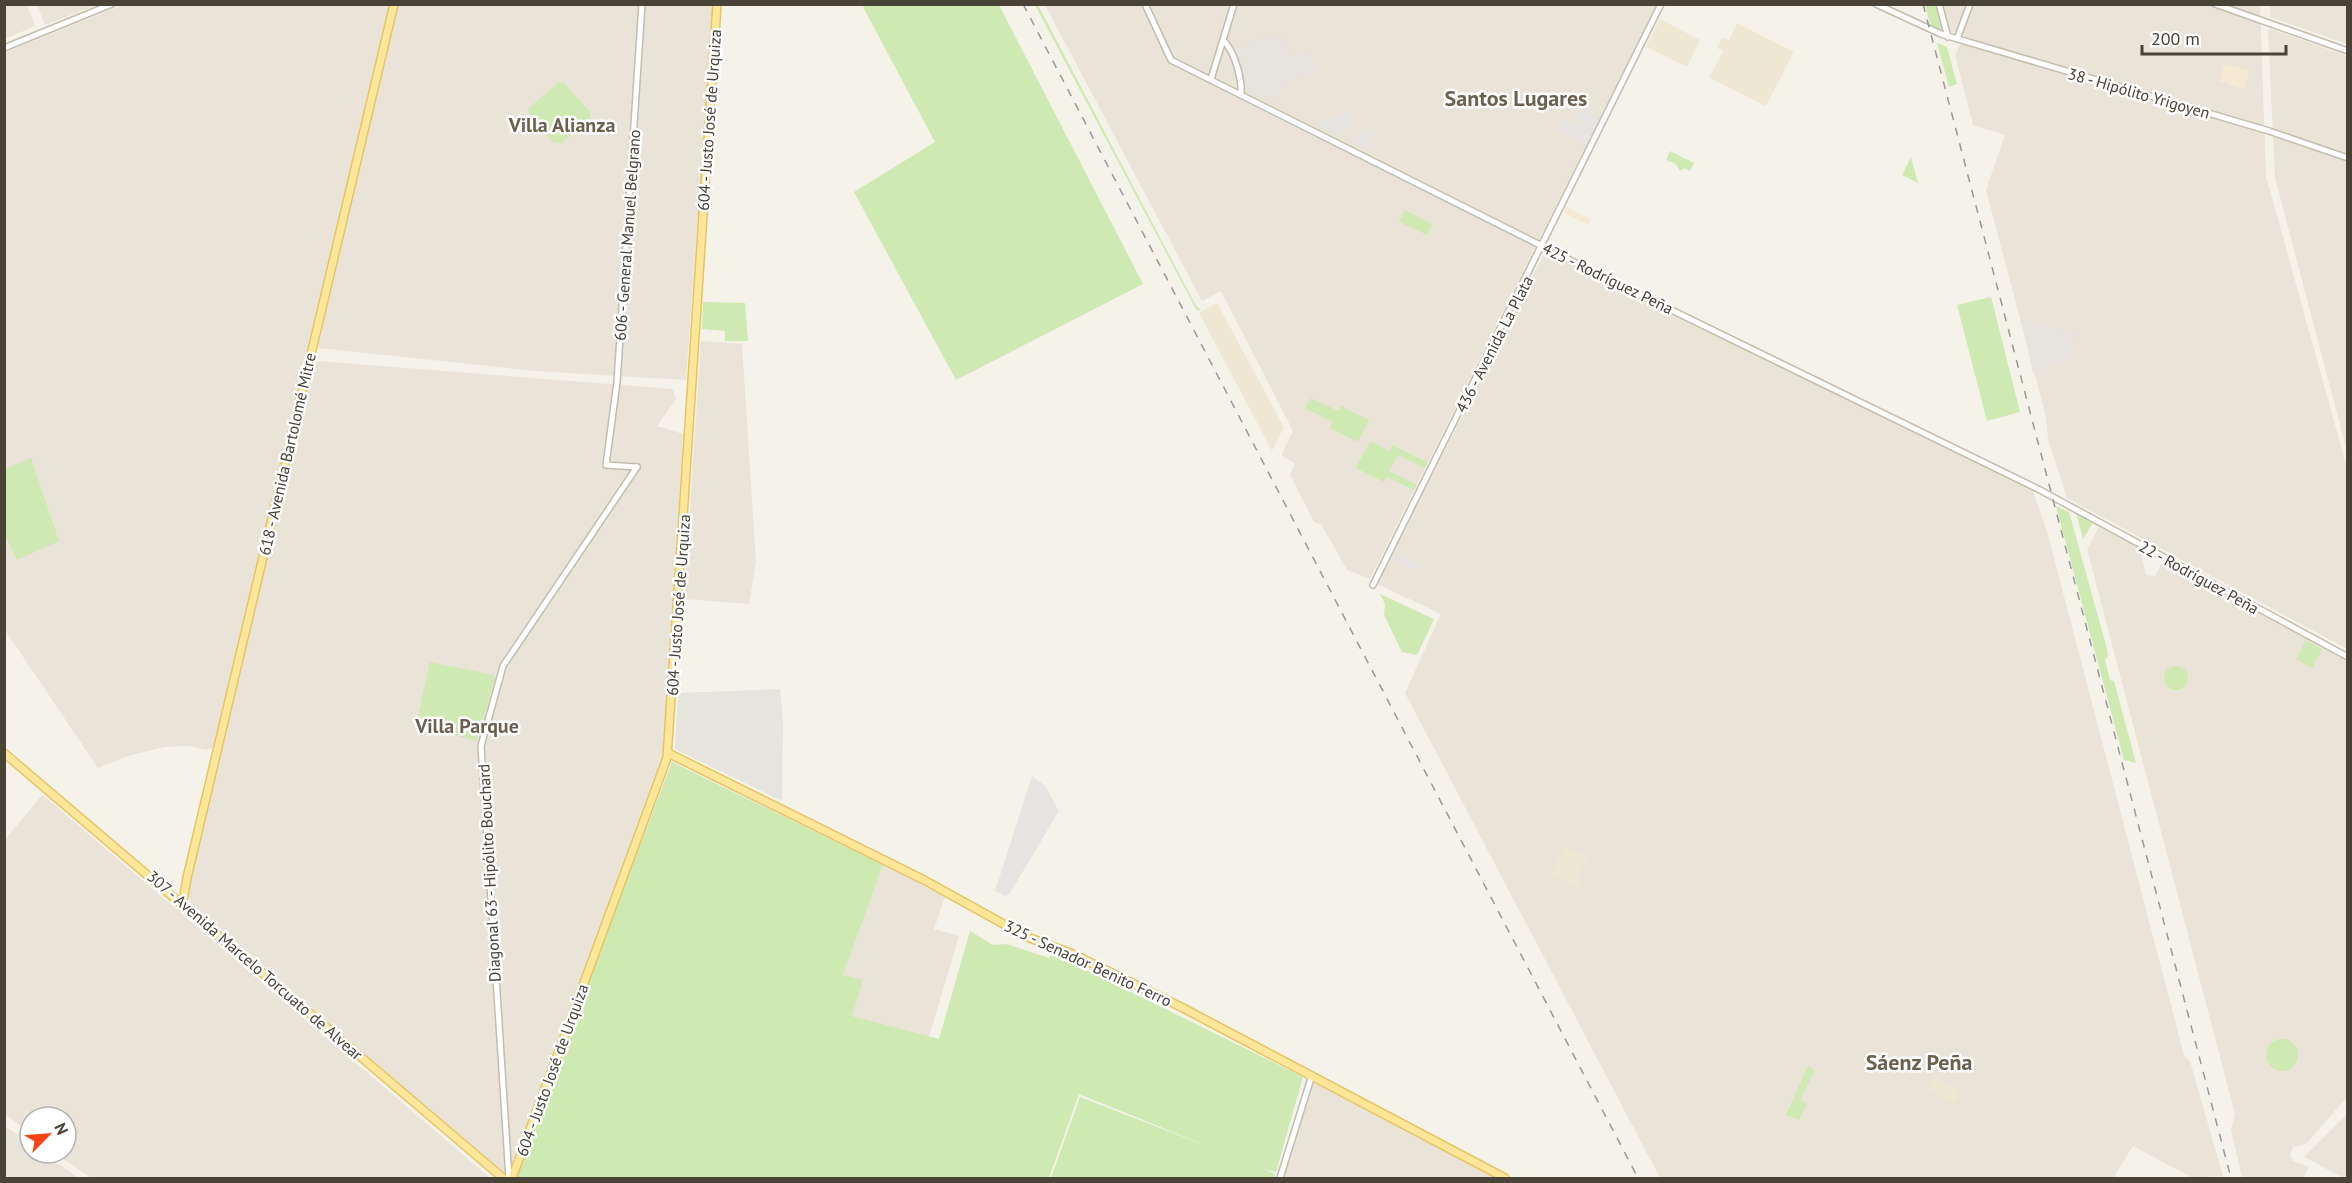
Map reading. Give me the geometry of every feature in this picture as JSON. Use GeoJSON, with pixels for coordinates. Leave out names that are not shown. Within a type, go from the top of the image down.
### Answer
{"type":"FeatureCollection","features":[{"type":"Feature","properties":{"kind":"main road","name":"618 - Avenida Bartolomé Mitre"},"geometry":{"type":"LineString","coordinates":[[183,905],[184,887],[394,4]]}},
{"type":"Feature","properties":{"kind":"main road","name":"604 - Justo José de Urquiza"},"geometry":{"type":"LineString","coordinates":[[510,1179],[668,753],[717,4]]}},
{"type":"Feature","properties":{"kind":"main road","name":"325 - Senador Benito Ferro"},"geometry":{"type":"LineString","coordinates":[[668,753],[924,880],[1016,932],[1073,954],[1312,1075],[1505,1179]]}},
{"type":"Feature","properties":{"kind":"main road","name":"307 - Avenida Marcelo Torcuato de Alvear"},"geometry":{"type":"LineString","coordinates":[[4,755],[503,1179]]}},
{"type":"Feature","properties":{"kind":"main road","name":"307 - Avenida Marcelo Torcuato de Alvear"},"geometry":{"type":"LineString","coordinates":[[183,905],[496,1179]]}},
{"type":"Feature","properties":{"kind":"street"},"geometry":{"type":"LineString","coordinates":[[4,48],[112,4]]}},
{"type":"Feature","properties":{"kind":"street","name":"606 - General Manuel Belgrano"},"geometry":{"type":"LineString","coordinates":[[637,467],[606,465],[617,382],[642,4]]}},
{"type":"Feature","properties":{"kind":"street","name":"425 - Rodríguez Peña"},"geometry":{"type":"LineString","coordinates":[[1145,4],[1168,57],[1543,246],[2050,496]]}},
{"type":"Feature","properties":{"kind":"street"},"geometry":{"type":"LineString","coordinates":[[1211,79],[1225,42],[1234,4]]}},
{"type":"Feature","properties":{"kind":"street","name":"436 - Avenida La Plata"},"geometry":{"type":"LineString","coordinates":[[1373,585],[1661,4]]}},
{"type":"Feature","properties":{"kind":"street","name":"38 - Hipólito Yrigoyen"},"geometry":{"type":"LineString","coordinates":[[1876,4],[1948,37],[2249,125],[2348,158]]}},
{"type":"Feature","properties":{"kind":"street"},"geometry":{"type":"LineString","coordinates":[[1939,4],[1948,37]]}},
{"type":"Feature","properties":{"kind":"street"},"geometry":{"type":"LineString","coordinates":[[1957,39],[1970,4]]}},
{"type":"Feature","properties":{"kind":"street"},"geometry":{"type":"LineString","coordinates":[[2215,4],[2348,51]]}},
{"type":"Feature","properties":{"kind":"street"},"geometry":{"type":"LineString","coordinates":[[1225,42],[1232,53],[1241,94]]}},
{"type":"Feature","properties":{"kind":"street","name":"Diagonal 63 - Hipólito Bouchard"},"geometry":{"type":"LineString","coordinates":[[510,1179],[482,746],[504,666],[637,467]]}},
{"type":"Feature","properties":{"kind":"street","name":"22 - Rodríguez Peña"},"geometry":{"type":"LineString","coordinates":[[2050,496],[2348,657]]}},
{"type":"Feature","properties":{"kind":"street"},"geometry":{"type":"LineString","coordinates":[[1280,1179],[1312,1075]]}},
{"type":"Feature","properties":{"kind":"shaded area"},"geometry":{"type":"Polygon","coordinates":[[[5,4],[27,5],[35,26],[5,39],[5,4]]]}},
{"type":"Feature","properties":{"kind":"shaded area"},"geometry":{"type":"Polygon","coordinates":[[[37,5],[97,5],[45,25],[37,5]]]}},
{"type":"Feature","properties":{"kind":"shaded area"},"geometry":{"type":"Polygon","coordinates":[[[123,5],[389,5],[215,747],[206,750],[189,746],[164,747],[128,756],[98,768],[5,630],[4,53],[123,5]]]}},
{"type":"Feature","properties":{"kind":"shaded area"},"geometry":{"type":"Polygon","coordinates":[[[397,5],[713,5],[686,380],[535,371],[318,348],[397,5]]]}},
{"type":"Feature","properties":{"kind":"shaded area"},"geometry":{"type":"Polygon","coordinates":[[[1045,5],[1656,5],[1370,579],[1347,570],[1321,524],[1314,522],[1290,475],[1295,463],[1283,457],[1282,453],[1293,431],[1221,291],[1202,301],[1045,5]]]}},
{"type":"Feature","properties":{"kind":"shaded area"},"geometry":{"type":"Polygon","coordinates":[[[1942,5],[2260,5],[2266,176],[2347,468],[2347,649],[2067,498],[2048,439],[2046,417],[1986,190],[2005,135],[1973,125],[1955,55],[1965,35],[1949,31],[1942,5]]]}},
{"type":"Feature","properties":{"kind":"shaded area"},"geometry":{"type":"Polygon","coordinates":[[[2271,5],[2347,5],[2347,44],[2270,17],[2271,5]]]}},
{"type":"Feature","properties":{"kind":"shaded area"},"geometry":{"type":"Polygon","coordinates":[[[1660,19],[1700,40],[1687,67],[1646,47],[1660,19]]]}},
{"type":"Feature","properties":{"kind":"shaded area"},"geometry":{"type":"Polygon","coordinates":[[[1737,23],[1794,52],[1766,106],[1709,78],[1723,51],[1717,48],[1722,37],[1729,40],[1737,23]]]}},
{"type":"Feature","properties":{"kind":"shaded area"},"geometry":{"type":"Polygon","coordinates":[[[2271,29],[2347,56],[2348,278],[2345,285],[2348,285],[2347,451],[2275,178],[2268,30],[2271,29]]]}},
{"type":"Feature","properties":{"kind":"shaded area"},"geometry":{"type":"Polygon","coordinates":[[[1282,32],[1289,55],[1312,50],[1318,74],[1285,82],[1273,104],[1248,91],[1235,47],[1282,32]]]}},
{"type":"Feature","properties":{"kind":"shaded area"},"geometry":{"type":"Polygon","coordinates":[[[2225,64],[2250,71],[2244,89],[2219,81],[2225,64]]]}},
{"type":"Feature","properties":{"kind":"shaded area"},"geometry":{"type":"Polygon","coordinates":[[[1583,107],[1600,118],[1587,144],[1560,130],[1565,120],[1575,124],[1583,107]]]}},
{"type":"Feature","properties":{"kind":"shaded area"},"geometry":{"type":"Polygon","coordinates":[[[1349,113],[1353,127],[1342,126],[1338,136],[1315,124],[1349,113]]]}},
{"type":"Feature","properties":{"kind":"shaded area"},"geometry":{"type":"Polygon","coordinates":[[[1362,129],[1375,130],[1366,149],[1355,144],[1362,129]]]}},
{"type":"Feature","properties":{"kind":"shaded area"},"geometry":{"type":"Polygon","coordinates":[[[1567,207],[1591,219],[1588,225],[1564,213],[1567,207]]]}},
{"type":"Feature","properties":{"kind":"shaded area"},"geometry":{"type":"Polygon","coordinates":[[[1545,252],[2033,491],[2047,531],[2184,1055],[2190,1061],[2223,1176],[2193,1178],[2133,1146],[2113,1178],[1660,1178],[1405,693],[1441,614],[1377,584],[1545,252]]]}},
{"type":"Feature","properties":{"kind":"shaded area"},"geometry":{"type":"Polygon","coordinates":[[[1217,303],[1284,427],[1272,451],[1199,313],[1217,303]]]}},
{"type":"Feature","properties":{"kind":"shaded area"},"geometry":{"type":"Polygon","coordinates":[[[2021,318],[2076,334],[2070,357],[2033,373],[2021,318]]]}},
{"type":"Feature","properties":{"kind":"shaded area"},"geometry":{"type":"Polygon","coordinates":[[[701,341],[742,344],[756,562],[749,604],[684,599],[701,341]]]}},
{"type":"Feature","properties":{"kind":"shaded area"},"geometry":{"type":"Polygon","coordinates":[[[318,361],[673,389],[676,399],[657,426],[683,434],[664,758],[510,1169],[505,1175],[190,902],[189,889],[199,843],[314,363],[318,361]]]}},
{"type":"Feature","properties":{"kind":"shaded area"},"geometry":{"type":"Polygon","coordinates":[[[2099,527],[2140,548],[2146,575],[2155,576],[2161,564],[2165,563],[2347,661],[2347,1097],[2306,1144],[2293,1147],[2290,1155],[2293,1161],[2309,1167],[2303,1178],[2242,1178],[2231,1130],[2235,1114],[2087,549],[2099,527]]]}},
{"type":"Feature","properties":{"kind":"shaded area"},"geometry":{"type":"Polygon","coordinates":[[[1400,555],[1422,566],[1419,572],[1397,561],[1400,555]]]}},
{"type":"Feature","properties":{"kind":"shaded area"},"geometry":{"type":"Polygon","coordinates":[[[780,689],[783,720],[782,801],[675,749],[678,693],[780,689]]]}},
{"type":"Feature","properties":{"kind":"shaded area"},"geometry":{"type":"Polygon","coordinates":[[[1032,776],[1045,786],[1059,811],[1010,893],[1005,896],[995,891],[1032,776]]]}},
{"type":"Feature","properties":{"kind":"shaded area"},"geometry":{"type":"Polygon","coordinates":[[[41,796],[44,796],[490,1178],[91,1178],[72,1165],[78,1165],[78,1105],[18,1105],[18,1124],[5,1114],[5,840],[41,796]]]}},
{"type":"Feature","properties":{"kind":"shaded area"},"geometry":{"type":"Polygon","coordinates":[[[1565,846],[1587,858],[1576,880],[1581,883],[1578,889],[1551,874],[1565,846]]]}},
{"type":"Feature","properties":{"kind":"shaded area"},"geometry":{"type":"Polygon","coordinates":[[[883,865],[945,897],[934,929],[959,936],[929,1037],[852,1016],[843,975],[883,865]]]}},
{"type":"Feature","properties":{"kind":"shaded area"},"geometry":{"type":"Polygon","coordinates":[[[1933,1077],[1960,1092],[1955,1103],[1928,1089],[1933,1077]]]}},
{"type":"Feature","properties":{"kind":"shaded area"},"geometry":{"type":"Polygon","coordinates":[[[1315,1080],[1397,1121],[1499,1178],[1283,1178],[1310,1085],[1315,1080]]]}},
{"type":"Feature","properties":{"kind":"shaded area"},"geometry":{"type":"Polygon","coordinates":[[[2347,1114],[2347,1178],[2344,1178],[2304,1157],[2347,1114]]]}},
{"type":"Feature","properties":{"kind":"shaded area"},"geometry":{"type":"Polygon","coordinates":[[[4,1125],[18,1135],[18,1165],[60,1165],[79,1178],[5,1178],[4,1125]]]}},
{"type":"Feature","properties":{"kind":"green space"},"geometry":{"type":"Polygon","coordinates":[[[866,5],[999,5],[1143,284],[956,380],[854,192],[935,142],[863,7],[866,5]]]}},
{"type":"Feature","properties":{"kind":"green space"},"geometry":{"type":"Polygon","coordinates":[[[1035,5],[1038,5],[1195,304],[1201,310],[1197,311],[1035,5]]]}},
{"type":"Feature","properties":{"kind":"green space"},"geometry":{"type":"Polygon","coordinates":[[[1925,5],[1937,5],[1943,28],[1940,31],[1931,28],[1925,5]]]}},
{"type":"Feature","properties":{"kind":"green space"},"geometry":{"type":"Polygon","coordinates":[[[1937,43],[1947,47],[1957,84],[1949,87],[1937,43]]]}},
{"type":"Feature","properties":{"kind":"green space"},"geometry":{"type":"Polygon","coordinates":[[[558,83],[564,83],[590,112],[590,119],[562,143],[554,143],[530,117],[529,108],[558,83]]]}},
{"type":"Feature","properties":{"kind":"green space"},"geometry":{"type":"Polygon","coordinates":[[[1670,151],[1694,163],[1690,171],[1685,168],[1680,171],[1676,164],[1666,160],[1670,151]]]}},
{"type":"Feature","properties":{"kind":"green space"},"geometry":{"type":"Polygon","coordinates":[[[1911,157],[1918,183],[1902,175],[1911,157]]]}},
{"type":"Feature","properties":{"kind":"green space"},"geometry":{"type":"Polygon","coordinates":[[[1405,210],[1432,224],[1427,235],[1399,222],[1405,210]]]}},
{"type":"Feature","properties":{"kind":"green space"},"geometry":{"type":"Polygon","coordinates":[[[1991,297],[2020,412],[1987,421],[1957,305],[1991,297]]]}},
{"type":"Feature","properties":{"kind":"green space"},"geometry":{"type":"Polygon","coordinates":[[[703,302],[745,303],[748,341],[725,341],[725,331],[702,329],[703,302]]]}},
{"type":"Feature","properties":{"kind":"green space"},"geometry":{"type":"Polygon","coordinates":[[[1311,398],[1338,411],[1341,406],[1369,420],[1358,442],[1330,428],[1333,422],[1305,408],[1311,398]]]}},
{"type":"Feature","properties":{"kind":"green space"},"geometry":{"type":"Polygon","coordinates":[[[1370,441],[1389,451],[1392,445],[1428,463],[1425,468],[1398,455],[1389,471],[1417,485],[1414,490],[1387,477],[1384,482],[1356,468],[1370,441]]]}},
{"type":"Feature","properties":{"kind":"green space"},"geometry":{"type":"Polygon","coordinates":[[[31,458],[59,541],[17,560],[5,534],[5,469],[31,458]]]}},
{"type":"Feature","properties":{"kind":"green space"},"geometry":{"type":"Polygon","coordinates":[[[2056,506],[2069,512],[2107,649],[2108,656],[2105,660],[2110,680],[2114,681],[2136,763],[2124,760],[2056,506]]]}},
{"type":"Feature","properties":{"kind":"green space"},"geometry":{"type":"Polygon","coordinates":[[[2076,513],[2093,523],[2083,539],[2076,513]]]}},
{"type":"Feature","properties":{"kind":"green space"},"geometry":{"type":"Polygon","coordinates":[[[1380,594],[1434,619],[1417,655],[1402,652],[1384,615],[1385,604],[1380,594]]]}},
{"type":"Feature","properties":{"kind":"green space"},"geometry":{"type":"Polygon","coordinates":[[[2306,640],[2322,649],[2312,668],[2296,659],[2306,640]]]}},
{"type":"Feature","properties":{"kind":"green space"},"geometry":{"type":"Polygon","coordinates":[[[430,662],[493,675],[495,678],[477,741],[416,725],[430,662]]]}},
{"type":"Feature","properties":{"kind":"green space"},"geometry":{"type":"Polygon","coordinates":[[[2176,666],[2181,667],[2187,673],[2187,683],[2181,689],[2176,690],[2171,689],[2165,683],[2164,678],[2165,673],[2171,667],[2176,666]]]}},
{"type":"Feature","properties":{"kind":"green space"},"geometry":{"type":"Polygon","coordinates":[[[672,762],[883,865],[843,975],[863,980],[852,1016],[939,1039],[970,931],[993,945],[1007,944],[1049,958],[1052,953],[1303,1077],[1276,1172],[1264,1169],[1275,1174],[1274,1178],[1051,1178],[1080,1097],[1217,1150],[1079,1094],[1049,1178],[517,1178],[569,1032],[672,762]]]}},
{"type":"Feature","properties":{"kind":"green space"},"geometry":{"type":"Polygon","coordinates":[[[2282,1039],[2293,1044],[2298,1055],[2293,1066],[2282,1071],[2271,1066],[2266,1055],[2271,1044],[2282,1039]]]}},
{"type":"Feature","properties":{"kind":"green space"},"geometry":{"type":"Polygon","coordinates":[[[1808,1066],[1815,1070],[1800,1100],[1807,1104],[1799,1120],[1786,1115],[1808,1066]]]}},
{"type":"Feature","properties":{"kind":"railway"},"geometry":{"type":"LineString","coordinates":[[1023,4],[1638,1178]]}},
{"type":"Feature","properties":{"kind":"railway"},"geometry":{"type":"LineString","coordinates":[[1923,4],[2231,1178]]}},
{"type":"Feature","properties":{"kind":"district","name":"Santos Lugares"},"geometry":{"type":"Point","coordinates":[1516,98]}},
{"type":"Feature","properties":{"kind":"district","name":"Villa Alianza"},"geometry":{"type":"Point","coordinates":[562,125]}},
{"type":"Feature","properties":{"kind":"district","name":"Villa Parque"},"geometry":{"type":"Point","coordinates":[467,726]}},
{"type":"Feature","properties":{"kind":"district","name":"Sáenz Peña"},"geometry":{"type":"Point","coordinates":[1919,1062]}}]}
